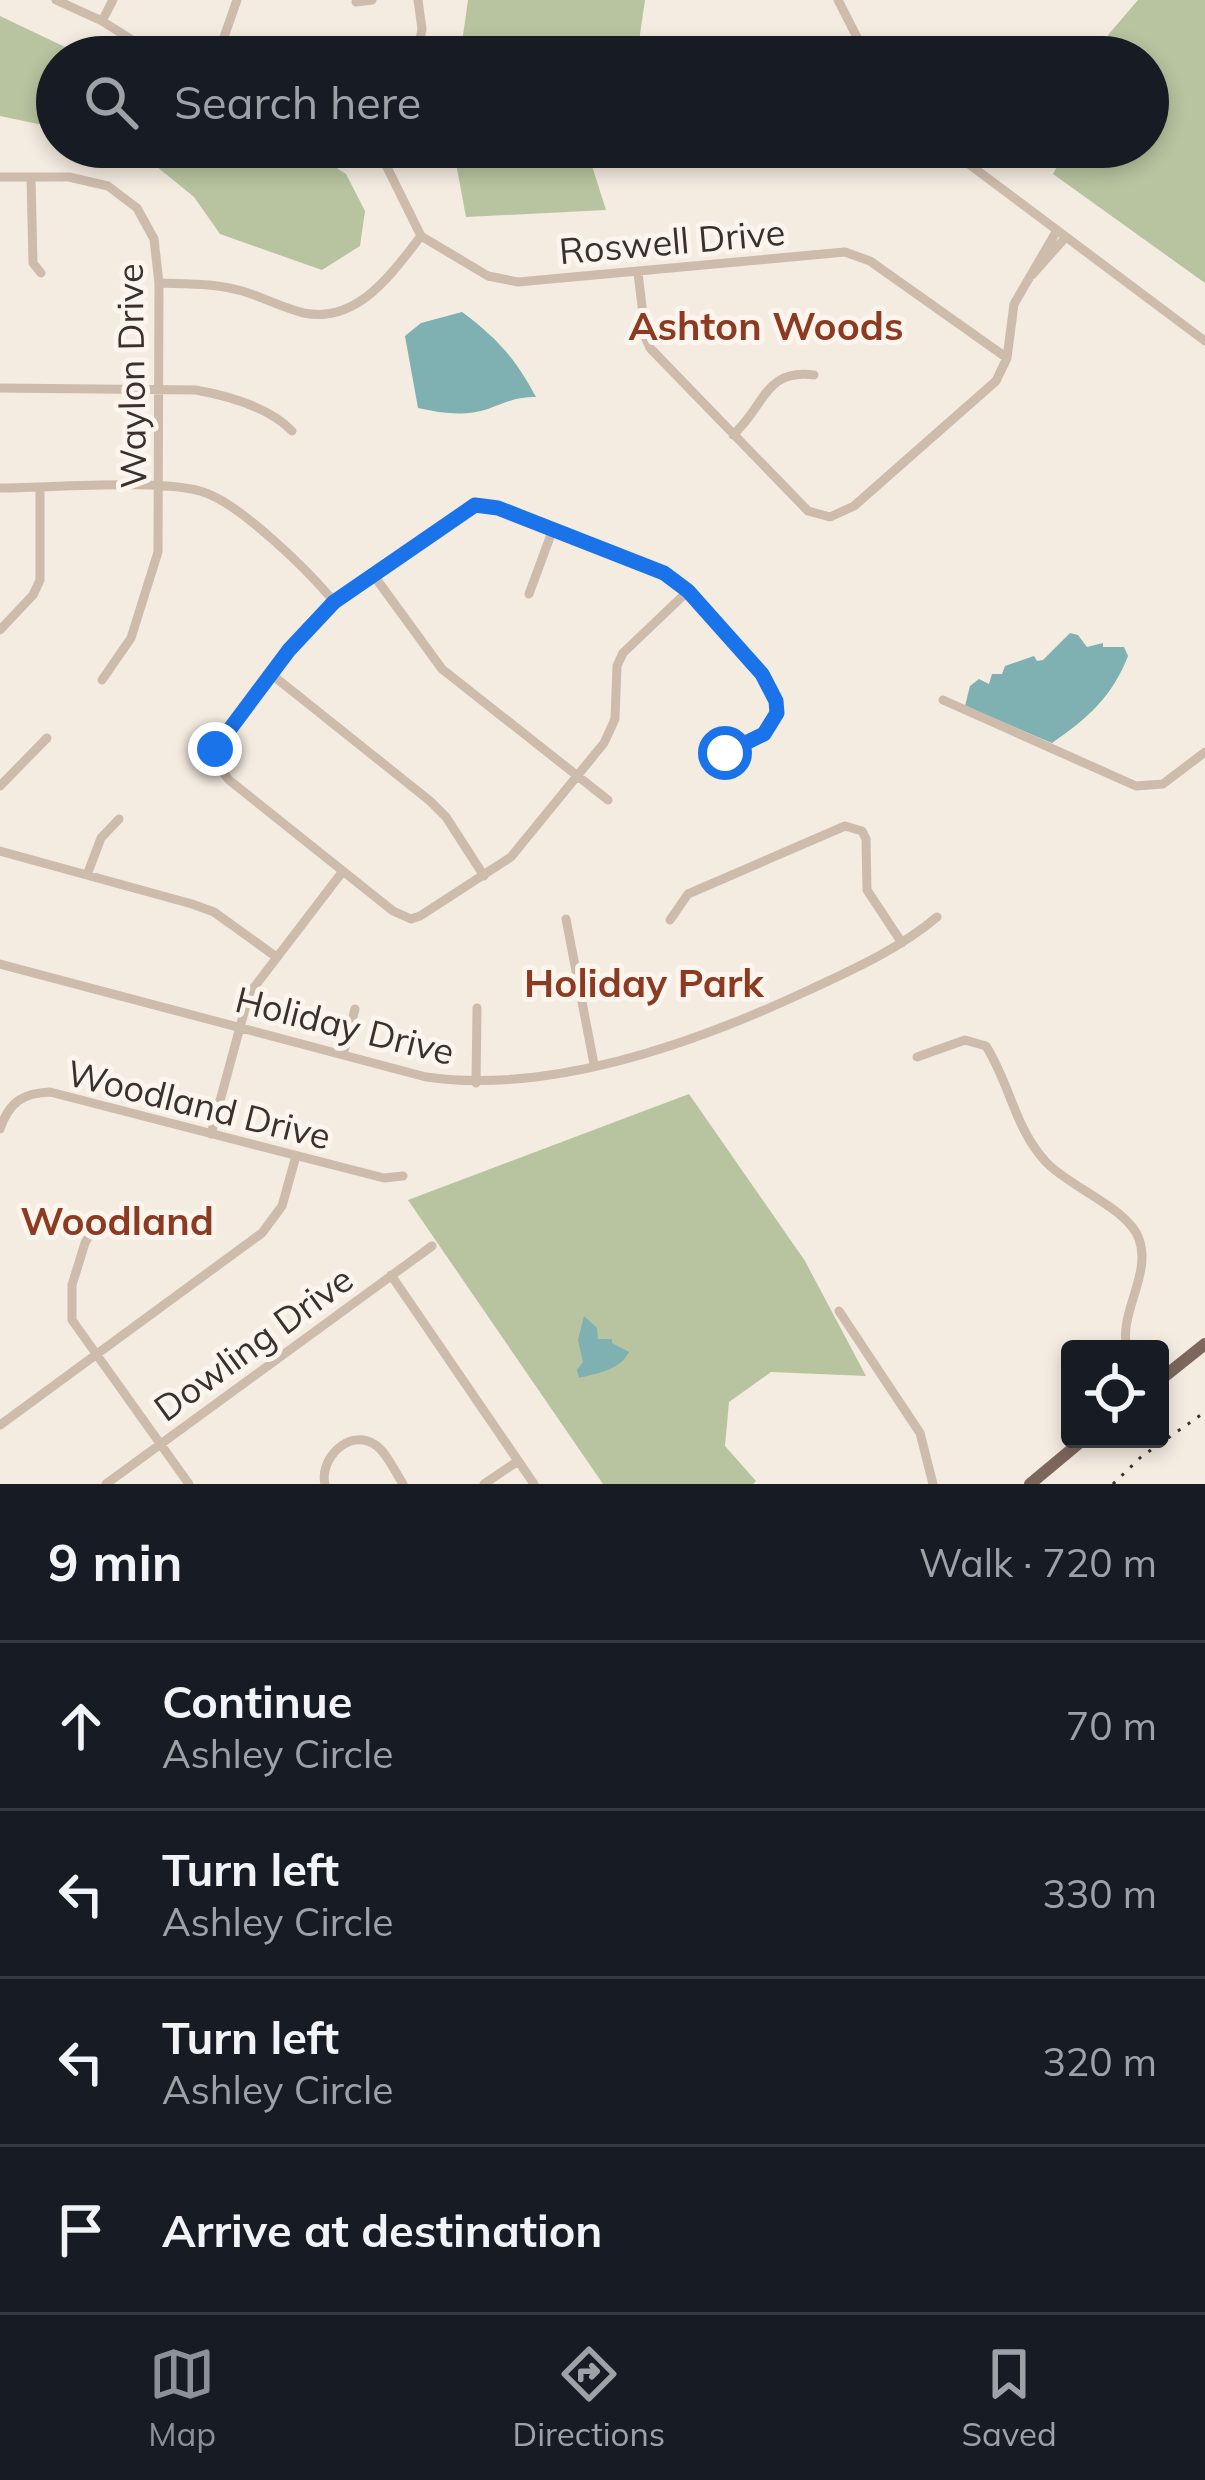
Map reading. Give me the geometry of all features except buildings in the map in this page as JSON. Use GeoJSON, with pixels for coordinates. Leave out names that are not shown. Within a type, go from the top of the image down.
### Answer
{"type":"FeatureCollection","features":[{"type":"Feature","properties":{"kind":"main road"},"geometry":{"type":"LineString","coordinates":[[1169,1373],[1205,1344]]}},
{"type":"Feature","properties":{"kind":"main road"},"geometry":{"type":"LineString","coordinates":[[1030,1484],[1073,1448]]}},
{"type":"Feature","properties":{"kind":"street"},"geometry":{"type":"LineString","coordinates":[[56,0],[126,36]]}},
{"type":"Feature","properties":{"kind":"street"},"geometry":{"type":"LineString","coordinates":[[102,21],[113,0]]}},
{"type":"Feature","properties":{"kind":"street"},"geometry":{"type":"LineString","coordinates":[[224,36],[237,0]]}},
{"type":"Feature","properties":{"kind":"street"},"geometry":{"type":"LineString","coordinates":[[356,2],[372,0]]}},
{"type":"Feature","properties":{"kind":"street"},"geometry":{"type":"LineString","coordinates":[[418,0],[421,36]]}},
{"type":"Feature","properties":{"kind":"street"},"geometry":{"type":"LineString","coordinates":[[838,0],[856,36]]}},
{"type":"Feature","properties":{"kind":"street","name":"Roswell Drive"},"geometry":{"type":"LineString","coordinates":[[386,168],[422,236],[488,277],[503,281],[638,273],[857,254],[1006,358]]}},
{"type":"Feature","properties":{"kind":"street"},"geometry":{"type":"LineString","coordinates":[[973,168],[1205,341]]}},
{"type":"Feature","properties":{"kind":"street","name":"Waylon Drive"},"geometry":{"type":"LineString","coordinates":[[0,177],[88,179],[124,196],[147,222],[154,239],[159,284],[158,552],[131,638],[102,680]]}},
{"type":"Feature","properties":{"kind":"street"},"geometry":{"type":"LineString","coordinates":[[31,177],[33,263],[41,273]]}},
{"type":"Feature","properties":{"kind":"street"},"geometry":{"type":"LineString","coordinates":[[159,284],[225,287],[323,315],[357,304],[378,289],[422,236]]}},
{"type":"Feature","properties":{"kind":"street"},"geometry":{"type":"LineString","coordinates":[[638,273],[650,348],[808,511],[818,516],[842,514],[996,381],[1006,358],[1014,304],[1060,236]]}},
{"type":"Feature","properties":{"kind":"street"},"geometry":{"type":"LineString","coordinates":[[733,435],[757,411],[777,380],[796,373],[814,375]]}},
{"type":"Feature","properties":{"kind":"street"},"geometry":{"type":"LineString","coordinates":[[0,388],[216,393],[279,418],[292,431]]}},
{"type":"Feature","properties":{"kind":"street"},"geometry":{"type":"LineString","coordinates":[[0,488],[160,487],[211,494],[301,566],[334,602]]}},
{"type":"Feature","properties":{"kind":"street"},"geometry":{"type":"LineString","coordinates":[[2,622],[33,595],[40,580],[40,488]]}},
{"type":"Feature","properties":{"kind":"street"},"geometry":{"type":"LineString","coordinates":[[688,591],[622,653],[617,666],[615,719],[604,743],[511,857],[411,919],[393,911],[229,780],[212,758],[219,740],[334,602],[475,505],[498,508],[664,573],[688,591],[762,674],[776,701],[777,713],[764,734],[725,753]]}},
{"type":"Feature","properties":{"kind":"street"},"geometry":{"type":"LineString","coordinates":[[529,594],[553,529]]}},
{"type":"Feature","properties":{"kind":"street"},"geometry":{"type":"LineString","coordinates":[[372,573],[442,669],[608,800]]}},
{"type":"Feature","properties":{"kind":"street"},"geometry":{"type":"LineString","coordinates":[[271,674],[430,801],[446,817],[484,876]]}},
{"type":"Feature","properties":{"kind":"street"},"geometry":{"type":"LineString","coordinates":[[943,700],[1136,786],[1163,784],[1205,752]]}},
{"type":"Feature","properties":{"kind":"street"},"geometry":{"type":"LineString","coordinates":[[0,786],[46,738]]}},
{"type":"Feature","properties":{"kind":"street"},"geometry":{"type":"LineString","coordinates":[[87,875],[101,838],[118,819]]}},
{"type":"Feature","properties":{"kind":"street"},"geometry":{"type":"LineString","coordinates":[[670,920],[688,894],[845,826],[862,831],[866,839],[867,890],[902,943]]}},
{"type":"Feature","properties":{"kind":"street"},"geometry":{"type":"LineString","coordinates":[[0,851],[214,912],[275,956]]}},
{"type":"Feature","properties":{"kind":"street"},"geometry":{"type":"LineString","coordinates":[[211,1134],[250,994],[343,871]]}},
{"type":"Feature","properties":{"kind":"street","name":"Holiday Drive"},"geometry":{"type":"LineString","coordinates":[[0,964],[426,1078],[476,1083],[522,1080],[711,1034],[902,943],[937,917]]}},
{"type":"Feature","properties":{"kind":"street"},"geometry":{"type":"LineString","coordinates":[[566,919],[594,1064]]}},
{"type":"Feature","properties":{"kind":"street"},"geometry":{"type":"LineString","coordinates":[[476,1083],[477,1008]]}},
{"type":"Feature","properties":{"kind":"street"},"geometry":{"type":"LineString","coordinates":[[343,1054],[356,1009]]}},
{"type":"Feature","properties":{"kind":"street"},"geometry":{"type":"LineString","coordinates":[[917,1057],[964,1040],[986,1046],[1031,1145],[1051,1168],[1135,1231],[1142,1257],[1125,1340]]}},
{"type":"Feature","properties":{"kind":"street","name":"Woodland Drive"},"geometry":{"type":"LineString","coordinates":[[0,1129],[4,1115],[21,1097],[50,1092],[384,1178],[403,1176]]}},
{"type":"Feature","properties":{"kind":"street"},"geometry":{"type":"LineString","coordinates":[[0,1425],[262,1233],[282,1206],[296,1156]]}},
{"type":"Feature","properties":{"kind":"street"},"geometry":{"type":"LineString","coordinates":[[98,1220],[85,1243],[70,1303],[72,1320],[189,1484]]}},
{"type":"Feature","properties":{"kind":"street","name":"Dowling Drive"},"geometry":{"type":"LineString","coordinates":[[106,1484],[432,1246]]}},
{"type":"Feature","properties":{"kind":"street"},"geometry":{"type":"LineString","coordinates":[[391,1275],[534,1484]]}},
{"type":"Feature","properties":{"kind":"street"},"geometry":{"type":"LineString","coordinates":[[839,1311],[920,1433],[933,1484]]}},
{"type":"Feature","properties":{"kind":"street"},"geometry":{"type":"LineString","coordinates":[[325,1484],[322,1469],[326,1460],[357,1440],[380,1450],[403,1484]]}},
{"type":"Feature","properties":{"kind":"street"},"geometry":{"type":"LineString","coordinates":[[484,1484],[518,1461]]}},
{"type":"Feature","properties":{"kind":"green space"},"geometry":{"type":"Polygon","coordinates":[[[468,0],[645,0],[640,36],[463,36],[468,0]]]}},
{"type":"Feature","properties":{"kind":"green space"},"geometry":{"type":"Polygon","coordinates":[[[1138,0],[1205,0],[1205,283],[1053,174],[1056,168],[1169,168],[1169,36],[1108,35],[1138,0]]]}},
{"type":"Feature","properties":{"kind":"green space"},"geometry":{"type":"Polygon","coordinates":[[[0,16],[42,36],[36,36],[36,124],[0,116],[0,16]]]}},
{"type":"Feature","properties":{"kind":"green space"},"geometry":{"type":"Polygon","coordinates":[[[158,168],[337,168],[346,174],[365,211],[360,246],[322,270],[220,234],[194,197],[158,168]]]}},
{"type":"Feature","properties":{"kind":"green space"},"geometry":{"type":"Polygon","coordinates":[[[457,168],[593,168],[606,210],[466,217],[457,168]]]}},
{"type":"Feature","properties":{"kind":"green space"},"geometry":{"type":"Polygon","coordinates":[[[689,1094],[805,1261],[866,1376],[771,1372],[729,1402],[725,1446],[756,1481],[753,1484],[603,1484],[408,1200],[689,1094]]]}},
{"type":"Feature","properties":{"kind":"water"},"geometry":{"type":"Polygon","coordinates":[[[462,312],[504,350],[536,397],[470,413],[418,408],[405,336],[421,323],[462,312]]]}},
{"type":"Feature","properties":{"kind":"water"},"geometry":{"type":"Polygon","coordinates":[[[1070,633],[1087,647],[1103,643],[1103,647],[1124,647],[1128,656],[1098,706],[1052,743],[965,706],[970,686],[979,679],[989,684],[992,674],[1002,674],[1005,666],[1034,656],[1043,660],[1070,633]]]}},
{"type":"Feature","properties":{"kind":"water"},"geometry":{"type":"Polygon","coordinates":[[[584,1316],[597,1328],[598,1339],[612,1339],[629,1352],[614,1367],[579,1378],[577,1370],[583,1362],[578,1340],[584,1316]]]}},
{"type":"Feature","properties":{"kind":"railway"},"geometry":{"type":"LineString","coordinates":[[1113,1484],[1141,1457],[1205,1412]]}},
{"type":"Feature","properties":{"kind":"district","name":"Ashton Woods"},"geometry":{"type":"Point","coordinates":[766,325]}},
{"type":"Feature","properties":{"kind":"district","name":"Holiday Park"},"geometry":{"type":"Point","coordinates":[644,982]}},
{"type":"Feature","properties":{"kind":"district","name":"Woodland"},"geometry":{"type":"Point","coordinates":[117,1220]}},
{"type":"Feature","properties":{"kind":"route"},"geometry":{"type":"LineString","coordinates":[[215,749],[289,650],[334,602],[465,508],[487,505],[681,583],[762,674],[776,701],[777,713],[764,734],[725,753]]}}]}
